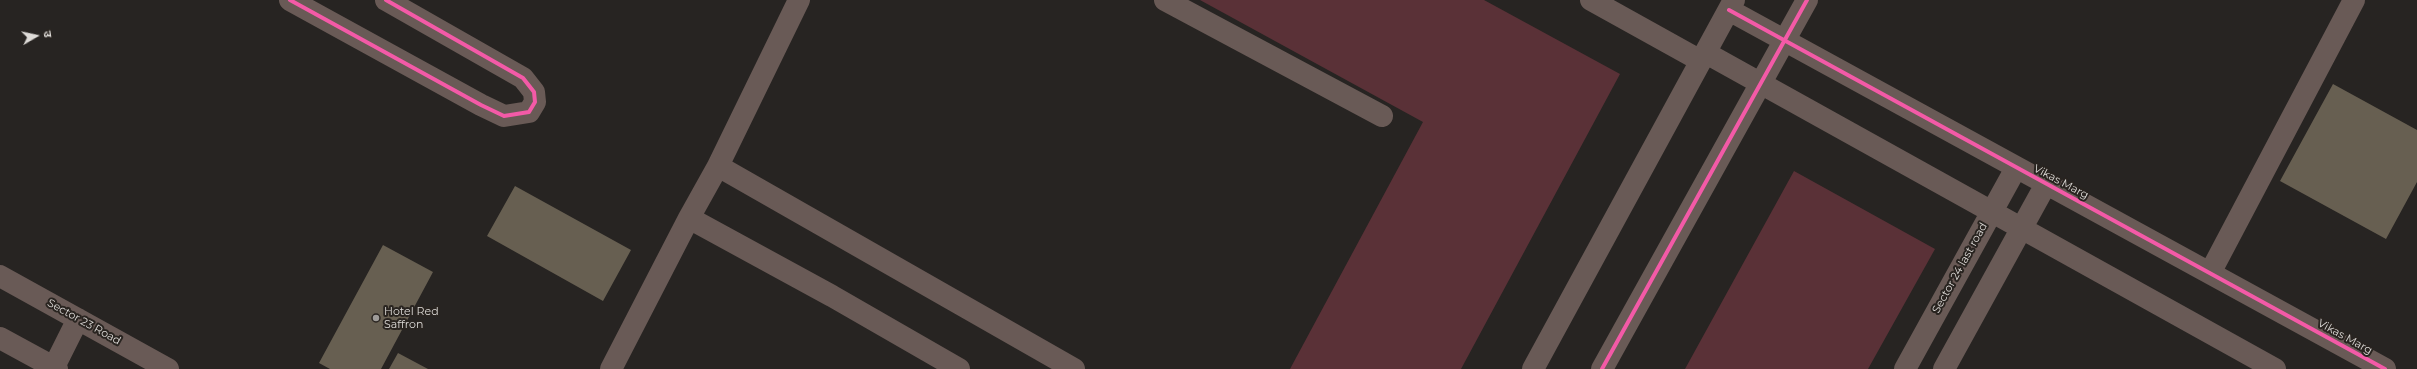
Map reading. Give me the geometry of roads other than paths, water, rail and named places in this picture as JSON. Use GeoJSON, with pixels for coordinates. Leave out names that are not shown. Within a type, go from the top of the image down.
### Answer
{"type":"FeatureCollection","features":[{"type":"Feature","properties":{"kind":"street"},"geometry":{"type":"LineString","coordinates":[[290,0],[481,106],[504,116],[529,112],[535,102],[534,92],[523,78],[386,0]]}},
{"type":"Feature","properties":{"kind":"street"},"geometry":{"type":"LineString","coordinates":[[611,369],[689,218],[718,166],[799,0]]}},
{"type":"Feature","properties":{"kind":"street"},"geometry":{"type":"LineString","coordinates":[[1165,0],[1382,116]]}},
{"type":"Feature","properties":{"kind":"street"},"geometry":{"type":"LineString","coordinates":[[1591,0],[1703,57],[1760,81],[2275,369]]}},
{"type":"Feature","properties":{"kind":"street"},"geometry":{"type":"LineString","coordinates":[[1602,369],[1806,0]]}},
{"type":"Feature","properties":{"kind":"street"},"geometry":{"type":"LineString","coordinates":[[2210,273],[2354,0]]}},
{"type":"Feature","properties":{"kind":"street"},"geometry":{"type":"LineString","coordinates":[[1534,369],[1731,5]]}},
{"type":"Feature","properties":{"kind":"street","name":"Vikas Marg"},"geometry":{"type":"LineString","coordinates":[[1731,5],[1784,40],[2385,369]]}},
{"type":"Feature","properties":{"kind":"street"},"geometry":{"type":"LineString","coordinates":[[718,166],[1074,369]]}},
{"type":"Feature","properties":{"kind":"street","name":"Sector 24 last road"},"geometry":{"type":"LineString","coordinates":[[1905,369],[2016,168]]}},
{"type":"Feature","properties":{"kind":"street"},"geometry":{"type":"LineString","coordinates":[[1944,369],[2046,184]]}},
{"type":"Feature","properties":{"kind":"street"},"geometry":{"type":"LineString","coordinates":[[689,218],[832,296],[959,369]]}},
{"type":"Feature","properties":{"kind":"street","name":"Sector 23 Road"},"geometry":{"type":"LineString","coordinates":[[0,276],[168,369]]}},
{"type":"Feature","properties":{"kind":"street"},"geometry":{"type":"LineString","coordinates":[[0,338],[55,369],[78,319]]}},
{"type":"Feature","properties":{"kind":"place","name":"Hotel Red Saffron"},"geometry":{"type":"Point","coordinates":[376,318]}}]}
